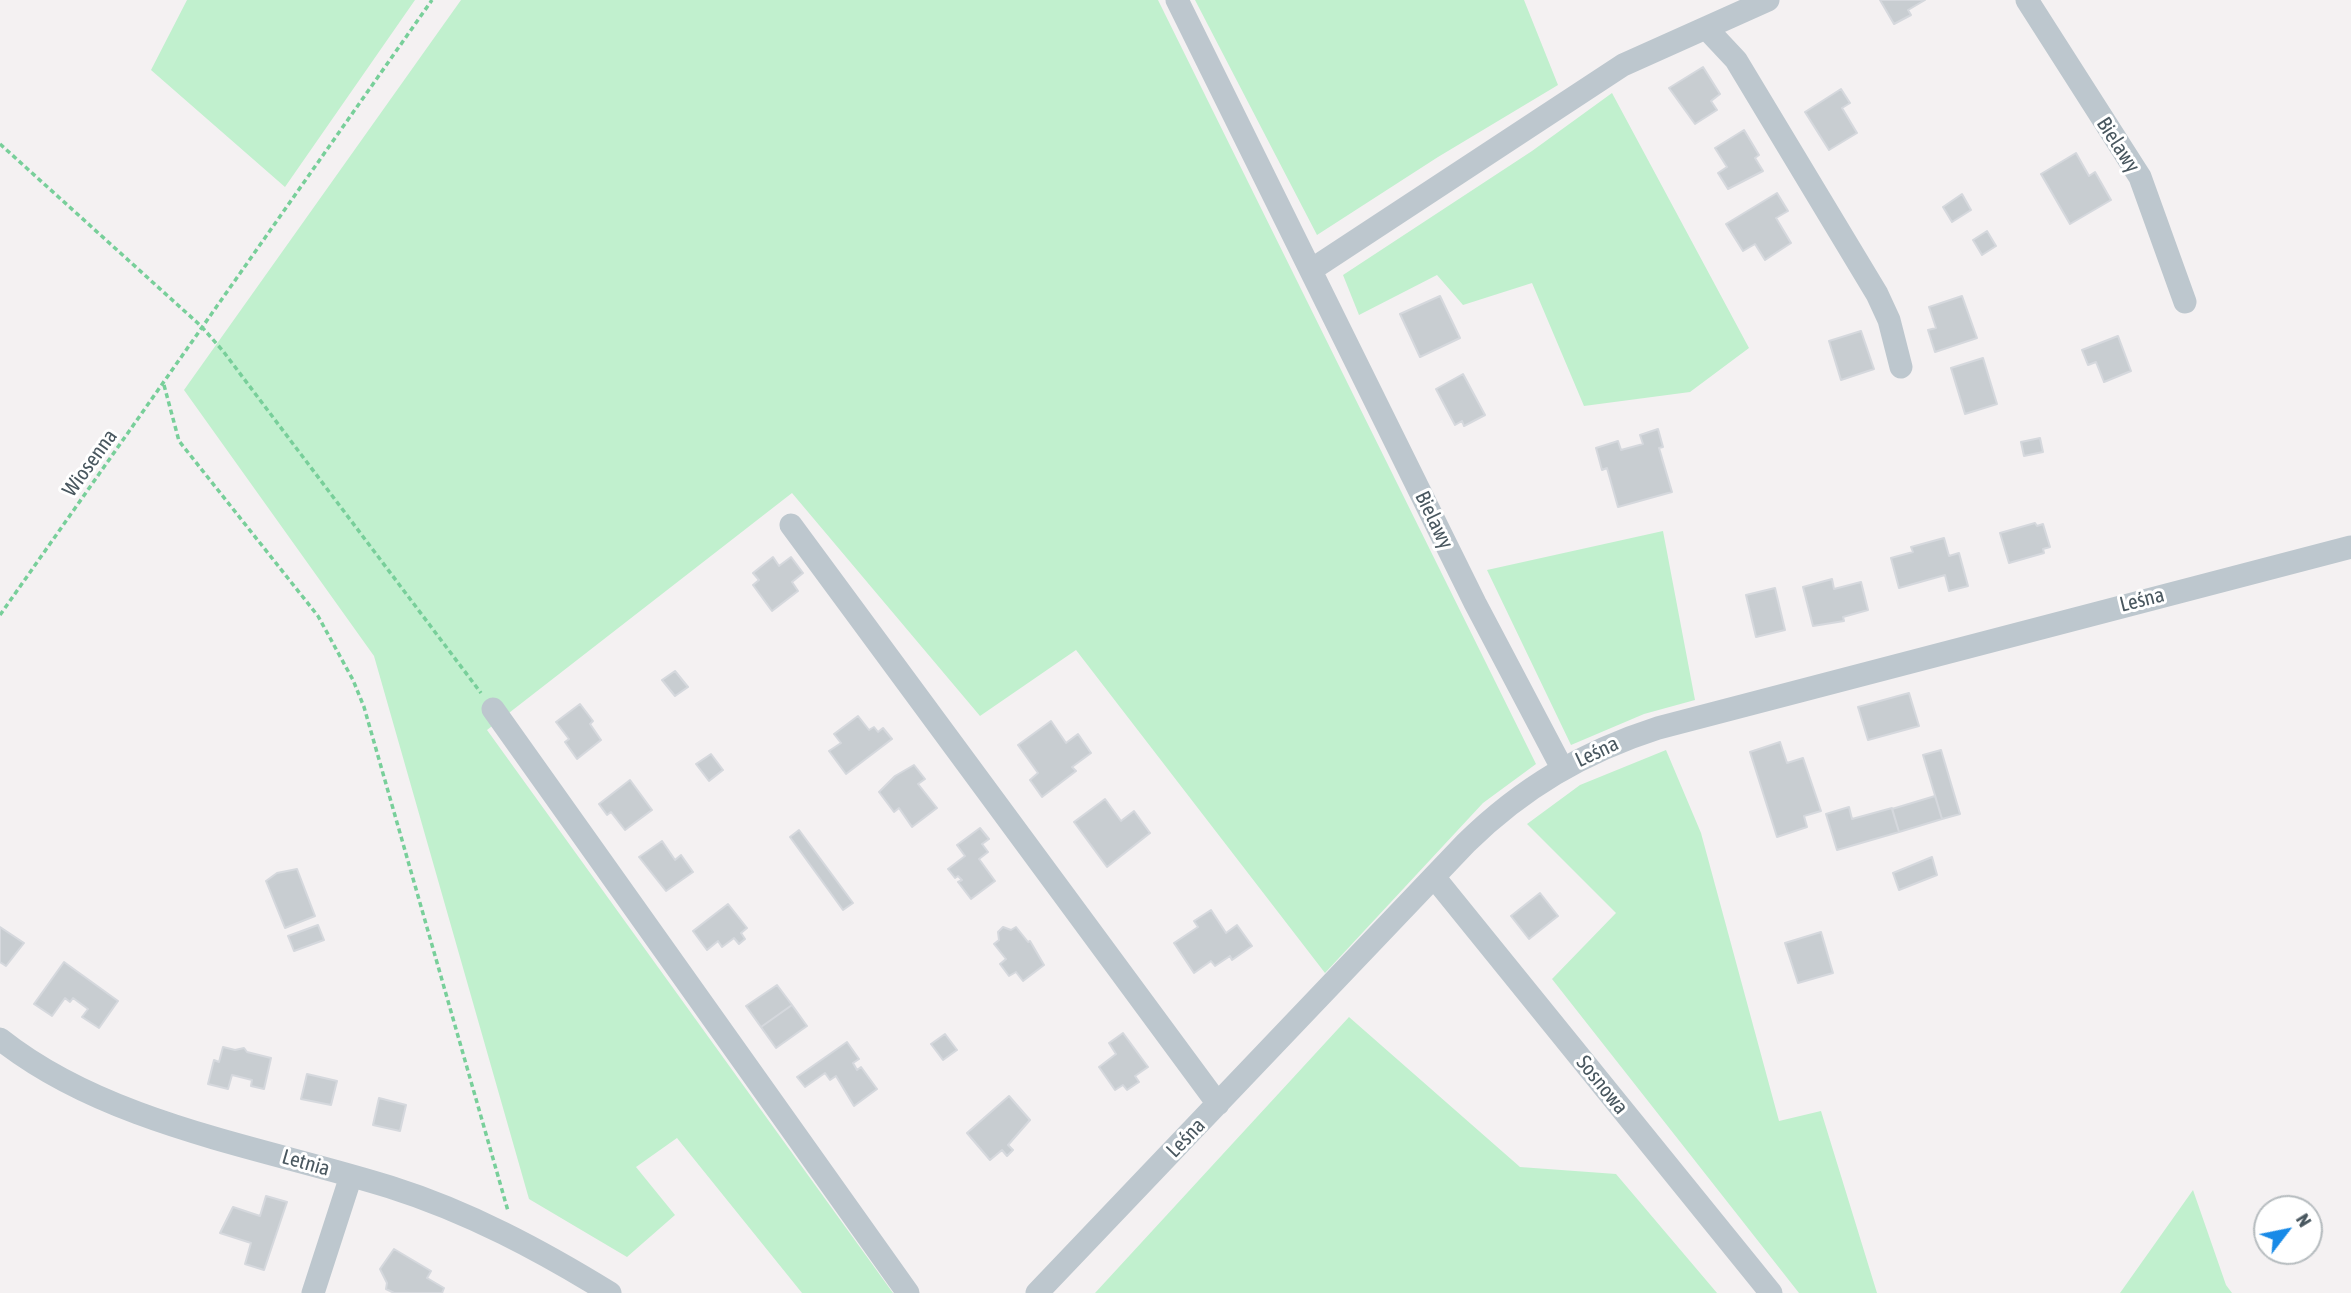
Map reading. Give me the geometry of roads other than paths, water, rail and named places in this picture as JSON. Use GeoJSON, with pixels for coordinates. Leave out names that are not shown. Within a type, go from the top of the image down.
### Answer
{"type":"FeatureCollection","features":[{"type":"Feature","properties":{"kind":"street","name":"Bielawy"},"geometry":{"type":"LineString","coordinates":[[1177,0],[1475,603],[1562,768]]}},
{"type":"Feature","properties":{"kind":"street"},"geometry":{"type":"LineString","coordinates":[[1311,270],[1623,65],[1768,0]]}},
{"type":"Feature","properties":{"kind":"street","name":"Bielawy"},"geometry":{"type":"LineString","coordinates":[[2027,0],[2140,177],[2185,302]]}},
{"type":"Feature","properties":{"kind":"street"},"geometry":{"type":"LineString","coordinates":[[1706,28],[1736,60],[1877,294],[1889,320],[1901,367]]}},
{"type":"Feature","properties":{"kind":"street"},"geometry":{"type":"LineString","coordinates":[[791,526],[1218,1104]]}},
{"type":"Feature","properties":{"kind":"street","name":"Leśna"},"geometry":{"type":"LineString","coordinates":[[1037,1293],[1434,877],[1508,805],[1562,768],[1618,741],[1667,726],[2351,547]]}},
{"type":"Feature","properties":{"kind":"street"},"geometry":{"type":"LineString","coordinates":[[493,709],[908,1293]]}},
{"type":"Feature","properties":{"kind":"street","name":"Sosnowa"},"geometry":{"type":"LineString","coordinates":[[1434,877],[1771,1293]]}},
{"type":"Feature","properties":{"kind":"street","name":"Letnia"},"geometry":{"type":"LineString","coordinates":[[0,1039],[59,1080],[104,1100],[434,1202],[512,1236],[610,1293]]}},
{"type":"Feature","properties":{"kind":"street"},"geometry":{"type":"LineString","coordinates":[[313,1293],[351,1176]]}}]}
